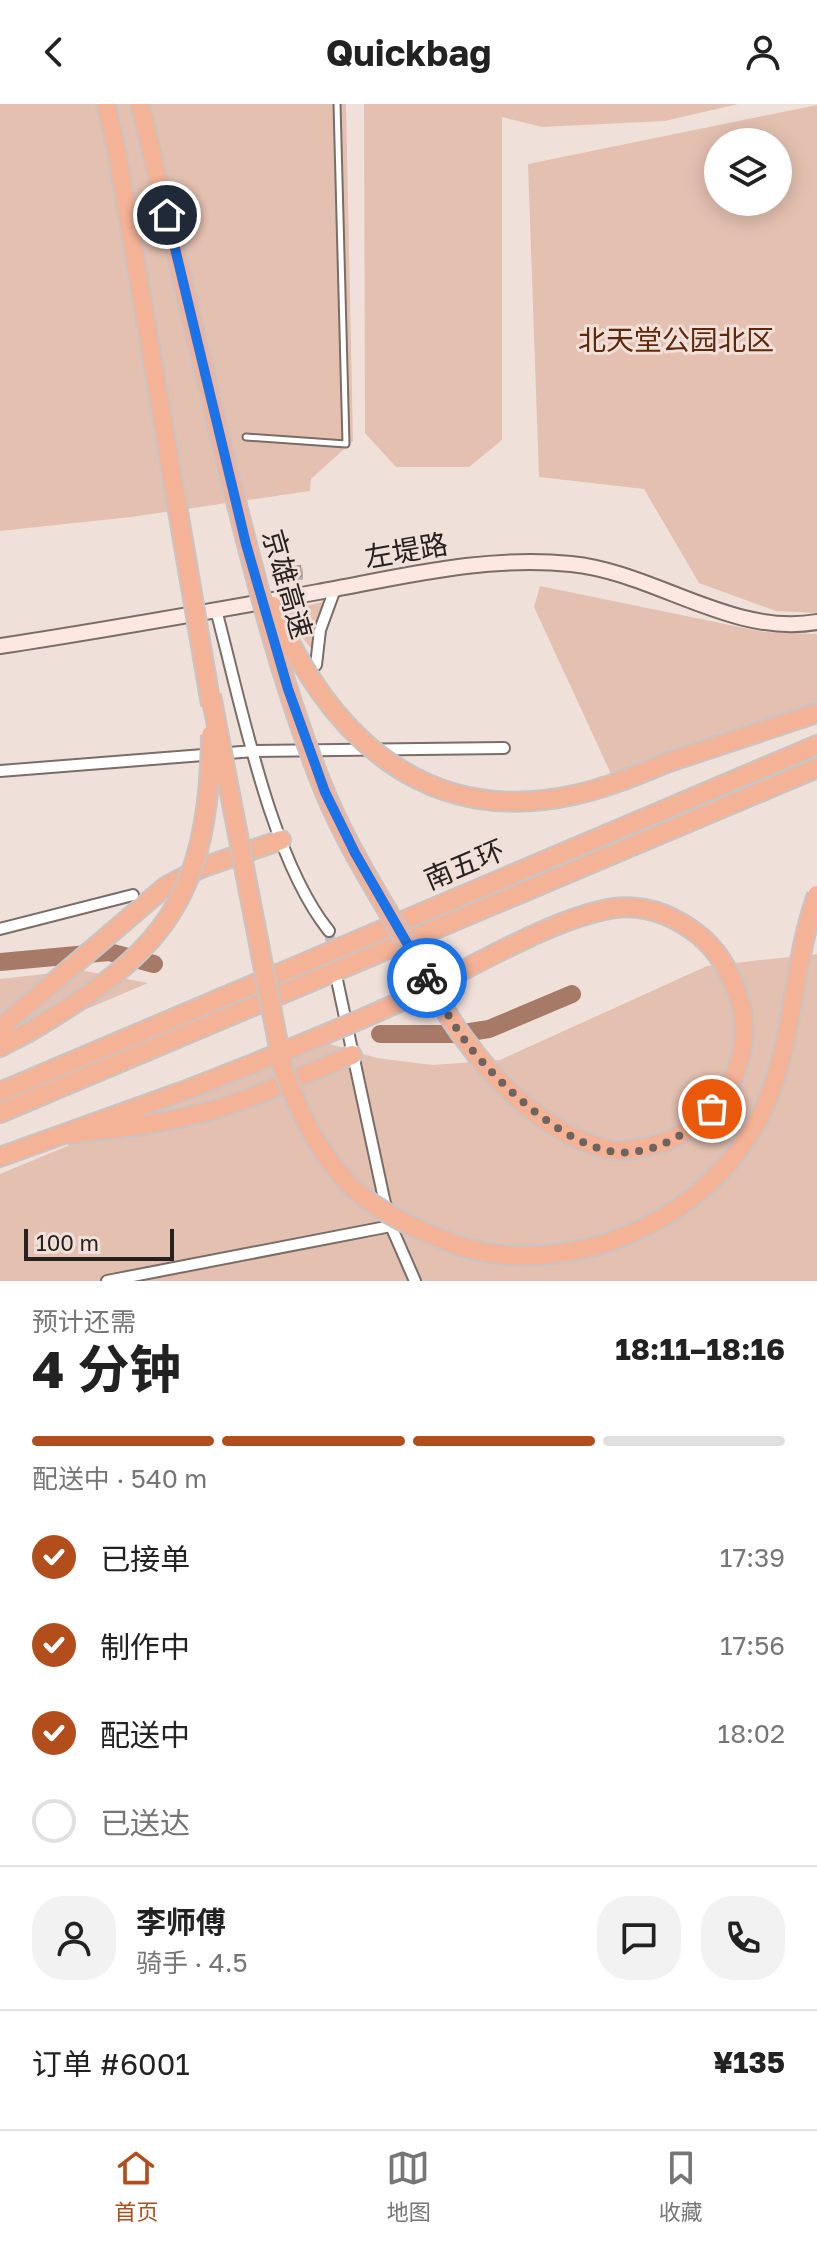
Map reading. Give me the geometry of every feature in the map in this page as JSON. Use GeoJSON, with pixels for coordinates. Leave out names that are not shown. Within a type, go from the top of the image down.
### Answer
{"type":"FeatureCollection","features":[{"type":"Feature","properties":{"kind":"highway"},"geometry":{"type":"LineString","coordinates":[[106,104],[117,152],[211,695],[283,1069],[298,1110],[318,1145],[350,1185],[396,1219],[450,1243],[483,1252],[514,1255],[576,1251],[610,1243],[677,1210],[711,1184],[760,1117],[776,1071],[817,895]]}},
{"type":"Feature","properties":{"kind":"highway","name":"京雄高速"},"geometry":{"type":"LineString","coordinates":[[69,1134],[339,1030],[583,914],[621,907],[659,911],[714,947],[731,976],[742,1007],[745,1047],[728,1091],[697,1126],[659,1146],[616,1152],[583,1140],[543,1118],[506,1086],[469,1046],[382,901],[325,792],[288,689],[246,544],[140,104]]}},
{"type":"Feature","properties":{"kind":"highway"},"geometry":{"type":"LineString","coordinates":[[246,544],[278,618],[323,700],[360,742],[412,777],[469,797],[504,802],[571,796],[817,713]]}},
{"type":"Feature","properties":{"kind":"highway"},"geometry":{"type":"LineString","coordinates":[[0,1047],[90,996],[126,968],[156,935],[181,895],[198,855],[206,825],[210,788],[211,695]]}},
{"type":"Feature","properties":{"kind":"highway","name":"南五环"},"geometry":{"type":"LineString","coordinates":[[0,1092],[817,745]]}},
{"type":"Feature","properties":{"kind":"highway","name":"南五环"},"geometry":{"type":"LineString","coordinates":[[0,1113],[817,768]]}},
{"type":"Feature","properties":{"kind":"highway"},"geometry":{"type":"LineString","coordinates":[[0,1028],[155,894],[201,868],[281,840]]}},
{"type":"Feature","properties":{"kind":"highway"},"geometry":{"type":"LineString","coordinates":[[0,1157],[69,1134],[137,1127],[242,1101],[352,1055]]}},
{"type":"Feature","properties":{"kind":"main road","name":"左堤路"},"geometry":{"type":"LineString","coordinates":[[0,646],[490,562],[571,563],[613,571],[765,623],[817,622]]}},
{"type":"Feature","properties":{"kind":"street"},"geometry":{"type":"LineString","coordinates":[[255,603],[316,665],[320,630],[335,589]]}},
{"type":"Feature","properties":{"kind":"street"},"geometry":{"type":"LineString","coordinates":[[216,610],[281,840],[311,909],[329,931]]}},
{"type":"Feature","properties":{"kind":"street"},"geometry":{"type":"LineString","coordinates":[[0,771],[254,751],[504,748]]}},
{"type":"Feature","properties":{"kind":"street"},"geometry":{"type":"LineString","coordinates":[[0,929],[133,895]]}},
{"type":"Feature","properties":{"kind":"street"},"geometry":{"type":"LineString","coordinates":[[337,980],[391,1226],[415,1281]]}},
{"type":"Feature","properties":{"kind":"street"},"geometry":{"type":"LineString","coordinates":[[107,1281],[391,1226]]}},
{"type":"Feature","properties":{"kind":"lane"},"geometry":{"type":"LineString","coordinates":[[246,437],[346,444],[337,104]]}},
{"type":"Feature","properties":{"kind":"green space"},"geometry":{"type":"Polygon","coordinates":[[[0,104],[346,104],[353,441],[311,479],[310,491],[131,517],[0,531],[0,104]]]}},
{"type":"Feature","properties":{"kind":"green space"},"geometry":{"type":"Polygon","coordinates":[[[364,104],[738,104],[665,121],[542,127],[502,117],[502,440],[469,467],[396,467],[365,433],[364,104]]]}},
{"type":"Feature","properties":{"kind":"green space","name":"北天堂公园北区"},"geometry":{"type":"Polygon","coordinates":[[[817,105],[817,613],[776,611],[699,583],[644,489],[539,477],[528,164],[704,128],[704,216],[792,216],[792,128],[704,128],[817,105]]]}},
{"type":"Feature","properties":{"kind":"green space"},"geometry":{"type":"Polygon","coordinates":[[[540,586],[764,632],[817,634],[817,712],[618,789],[534,607],[540,586]]]}},
{"type":"Feature","properties":{"kind":"green space"},"geometry":{"type":"Polygon","coordinates":[[[323,602],[312,650],[282,611],[323,602]]]}},
{"type":"Feature","properties":{"kind":"green space"},"geometry":{"type":"Polygon","coordinates":[[[817,954],[817,1281],[0,1281],[0,1174],[320,1041],[377,1058],[433,1065],[500,1060],[707,966],[817,954]]]}},
{"type":"Feature","properties":{"kind":"green space"},"geometry":{"type":"Polygon","coordinates":[[[80,970],[148,983],[0,1046],[0,979],[80,970]]]}},
{"type":"Feature","properties":{"kind":"building"},"geometry":{"type":"Polygon","coordinates":[[[300,566],[301,576],[286,578],[285,569],[300,566]]]}},
{"type":"Feature","properties":{"kind":"waterway"},"geometry":{"type":"LineString","coordinates":[[0,962],[109,952],[154,964]]}},
{"type":"Feature","properties":{"kind":"waterway"},"geometry":{"type":"LineString","coordinates":[[380,1034],[457,1034],[489,1029],[572,994]]}},
{"type":"Feature","properties":{"kind":"tunnel"},"geometry":{"type":"LineString","coordinates":[[329,931],[336,974]]}},
{"type":"Feature","properties":{"kind":"way so far"},"geometry":{"type":"LineString","coordinates":[[427,978],[469,1046],[506,1086],[543,1118],[583,1140],[616,1152],[659,1146],[697,1126],[712,1109]]}},
{"type":"Feature","properties":{"kind":"route"},"geometry":{"type":"LineString","coordinates":[[167,215],[246,544],[288,689],[325,792],[355,853],[427,978]]}}]}
